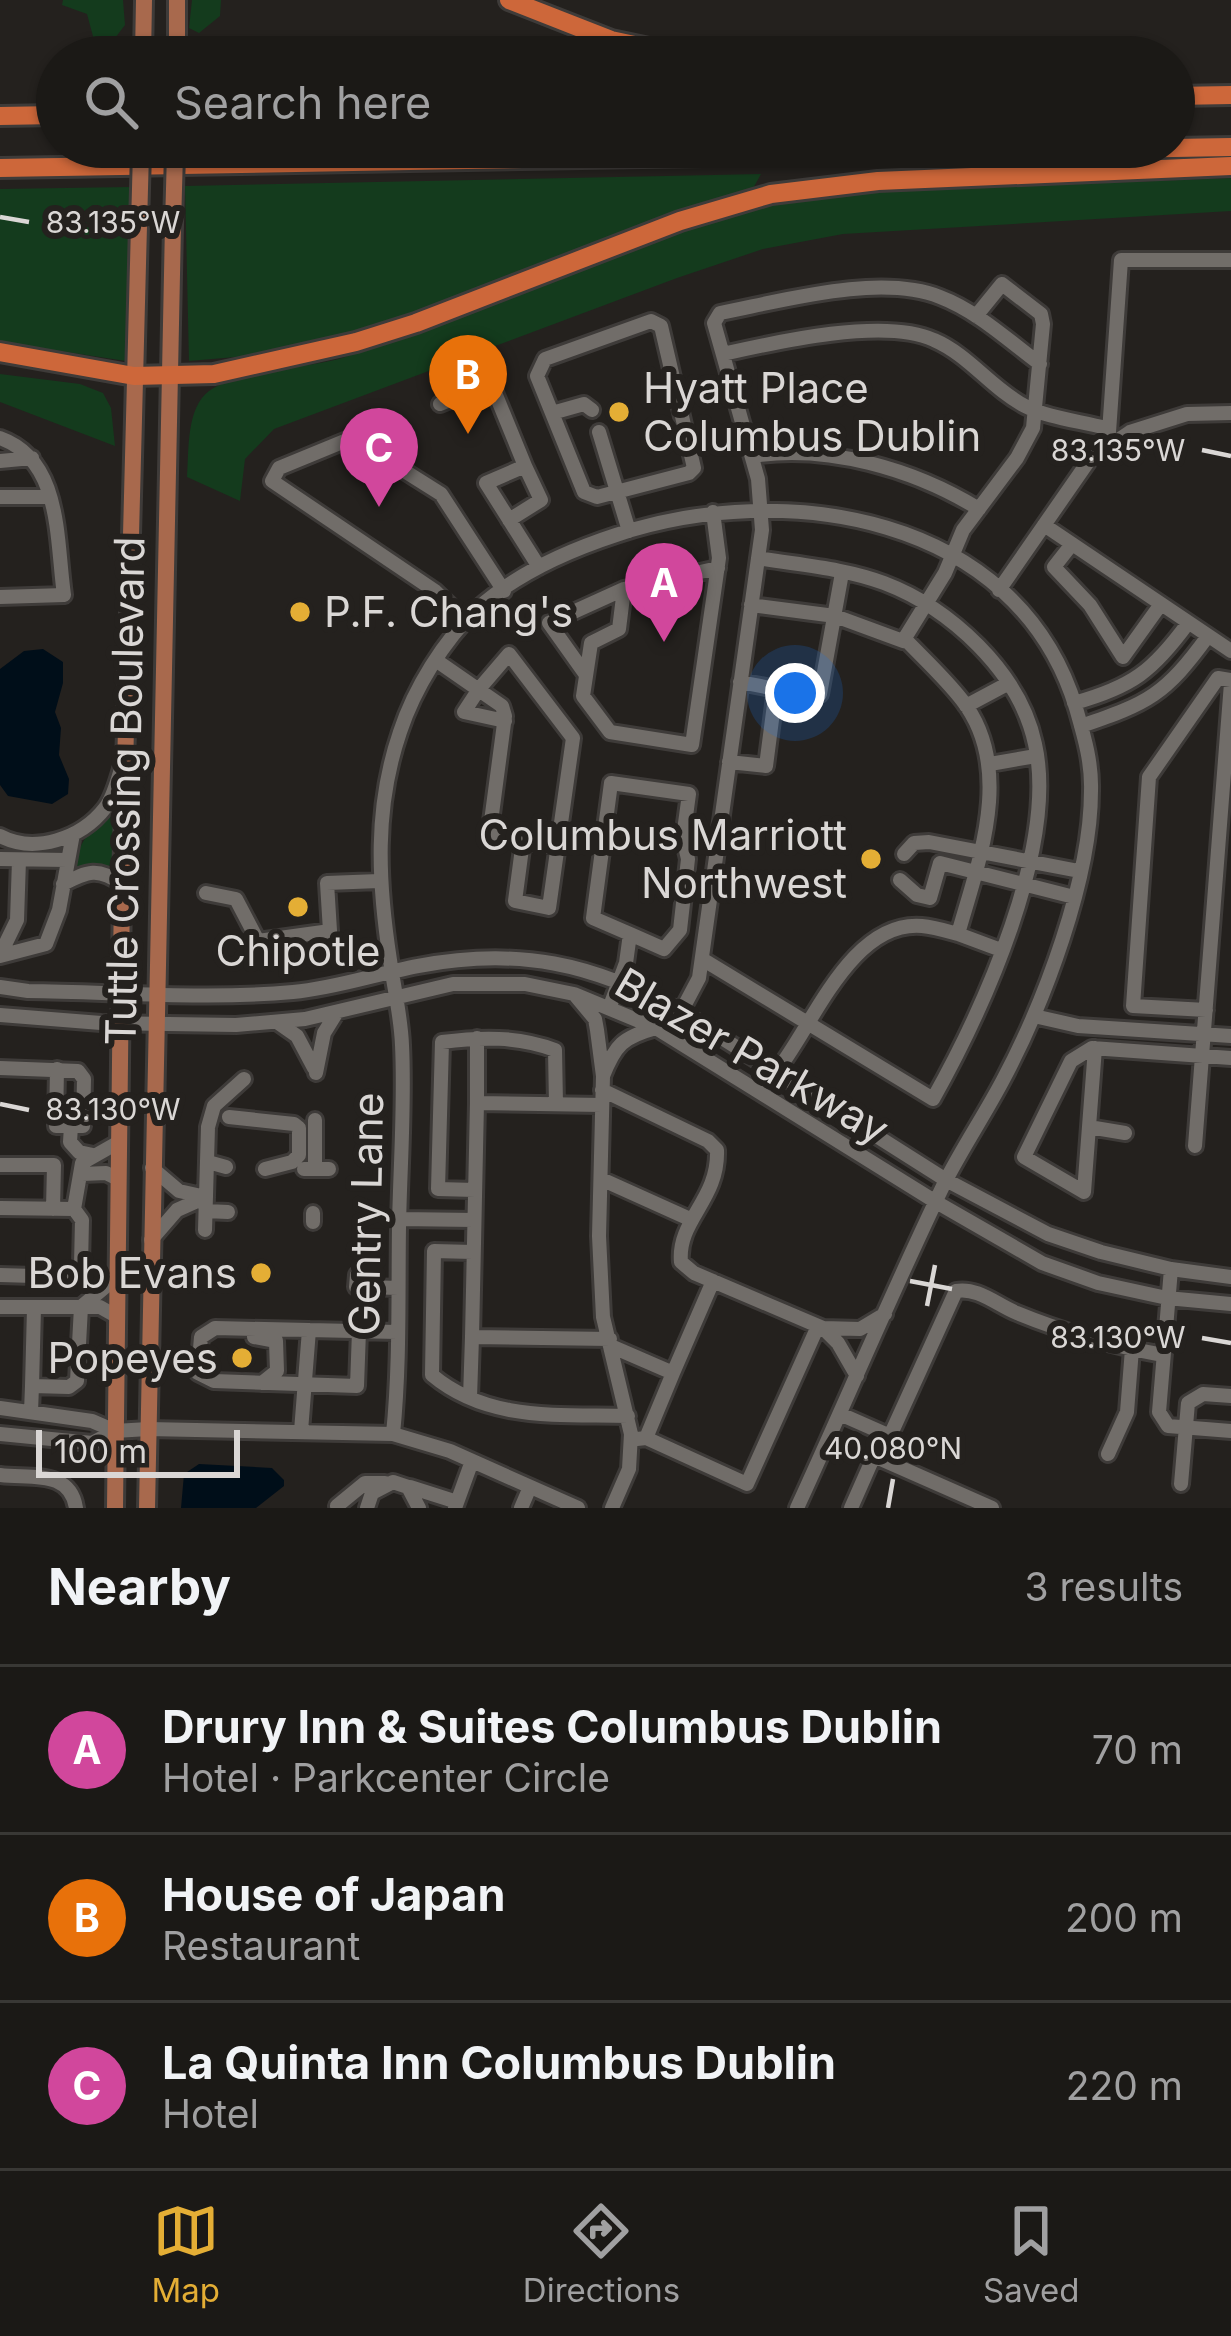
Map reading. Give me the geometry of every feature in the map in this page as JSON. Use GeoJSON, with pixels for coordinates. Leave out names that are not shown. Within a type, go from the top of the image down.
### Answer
{"type":"FeatureCollection","features":[{"type":"Feature","properties":{"kind":"highway"},"geometry":{"type":"LineString","coordinates":[[509,0],[601,36]]}},
{"type":"Feature","properties":{"kind":"highway"},"geometry":{"type":"LineString","coordinates":[[1195,95],[1231,94]]}},
{"type":"Feature","properties":{"kind":"highway"},"geometry":{"type":"LineString","coordinates":[[0,116],[36,115]]}},
{"type":"Feature","properties":{"kind":"highway"},"geometry":{"type":"LineString","coordinates":[[1195,148],[1231,147]]}},
{"type":"Feature","properties":{"kind":"highway"},"geometry":{"type":"LineString","coordinates":[[1195,168],[1231,166]]}},
{"type":"Feature","properties":{"kind":"highway"},"geometry":{"type":"LineString","coordinates":[[0,169],[56,168]]}},
{"type":"Feature","properties":{"kind":"highway"},"geometry":{"type":"LineString","coordinates":[[0,352],[134,376],[214,374],[356,342],[416,323],[680,221],[771,194],[878,181],[1184,168]]}},
{"type":"Feature","properties":{"kind":"main road"},"geometry":{"type":"LineString","coordinates":[[143,0],[143,36]]}},
{"type":"Feature","properties":{"kind":"main road"},"geometry":{"type":"LineString","coordinates":[[177,0],[177,36]]}},
{"type":"Feature","properties":{"kind":"main road","name":"Tuttle Crossing Boulevard"},"geometry":{"type":"LineString","coordinates":[[115,1508],[124,758],[140,168]]}},
{"type":"Feature","properties":{"kind":"main road","name":"Tuttle Crossing Boulevard"},"geometry":{"type":"LineString","coordinates":[[147,1508],[174,168]]}},
{"type":"Feature","properties":{"kind":"street"},"geometry":{"type":"LineString","coordinates":[[1106,428],[1121,260],[1231,260]]}},
{"type":"Feature","properties":{"kind":"street"},"geometry":{"type":"LineString","coordinates":[[904,639],[979,509],[1033,428],[1041,314],[1002,284],[976,316]]}},
{"type":"Feature","properties":{"kind":"street"},"geometry":{"type":"LineString","coordinates":[[681,1012],[697,987],[702,959],[762,508],[714,322],[720,313],[828,294],[918,290],[976,316],[1040,364]]}},
{"type":"Feature","properties":{"kind":"street"},"geometry":{"type":"LineString","coordinates":[[651,321],[661,326],[694,468],[617,490],[597,497],[584,491],[537,376],[545,359],[651,321]]}},
{"type":"Feature","properties":{"kind":"street"},"geometry":{"type":"LineString","coordinates":[[723,354],[845,333],[908,331],[956,352],[1024,405],[1106,428],[1116,442]]}},
{"type":"Feature","properties":{"kind":"street"},"geometry":{"type":"LineString","coordinates":[[440,404],[491,382],[541,500],[509,520]]}},
{"type":"Feature","properties":{"kind":"street"},"geometry":{"type":"LineString","coordinates":[[552,413],[576,404],[592,410]]}},
{"type":"Feature","properties":{"kind":"street"},"geometry":{"type":"LineString","coordinates":[[998,590],[1090,459],[1130,433],[1187,414],[1231,413]]}},
{"type":"Feature","properties":{"kind":"street"},"geometry":{"type":"LineString","coordinates":[[598,433],[629,531]]}},
{"type":"Feature","properties":{"kind":"street"},"geometry":{"type":"LineString","coordinates":[[0,438],[22,446],[47,477],[64,595],[0,597]]}},
{"type":"Feature","properties":{"kind":"street"},"geometry":{"type":"LineString","coordinates":[[467,622],[435,591],[272,481],[279,468],[352,438],[441,494],[504,591]]}},
{"type":"Feature","properties":{"kind":"street"},"geometry":{"type":"LineString","coordinates":[[752,456],[800,453],[865,463],[937,487],[979,509]]}},
{"type":"Feature","properties":{"kind":"street"},"geometry":{"type":"LineString","coordinates":[[0,461],[32,458]]}},
{"type":"Feature","properties":{"kind":"street"},"geometry":{"type":"LineString","coordinates":[[525,466],[486,483],[539,567]]}},
{"type":"Feature","properties":{"kind":"street"},"geometry":{"type":"LineString","coordinates":[[0,497],[50,496]]}},
{"type":"Feature","properties":{"kind":"street","name":"Gentry Lane"},"geometry":{"type":"LineString","coordinates":[[393,1434],[400,1219],[394,1169],[403,1041],[379,880],[387,780],[400,729],[437,661],[467,622],[539,567],[629,531],[713,512],[813,510],[873,523],[951,556],[998,590],[1030,622],[1056,658],[1074,703],[1089,751],[1091,791],[1074,897],[1034,1016],[946,1180],[797,1508]]}},
{"type":"Feature","properties":{"kind":"street"},"geometry":{"type":"LineString","coordinates":[[624,589],[619,629],[591,643],[583,696],[610,732],[692,745],[718,568],[713,512]]}},
{"type":"Feature","properties":{"kind":"street"},"geometry":{"type":"LineString","coordinates":[[1044,525],[1231,651]]}},
{"type":"Feature","properties":{"kind":"street"},"geometry":{"type":"LineString","coordinates":[[1072,544],[1054,567],[1090,605],[1123,657],[1161,604]]}},
{"type":"Feature","properties":{"kind":"street"},"geometry":{"type":"LineString","coordinates":[[702,959],[933,1099],[968,1036],[1001,950],[1029,860],[1039,809],[1035,742],[1009,683],[980,643],[926,604],[884,583],[758,558]]}},
{"type":"Feature","properties":{"kind":"street"},"geometry":{"type":"LineString","coordinates":[[586,675],[549,622],[624,589],[718,568]]}},
{"type":"Feature","properties":{"kind":"street"},"geometry":{"type":"LineString","coordinates":[[740,682],[820,694],[842,573]]}},
{"type":"Feature","properties":{"kind":"street"},"geometry":{"type":"LineString","coordinates":[[751,605],[835,616],[904,639],[966,706],[990,764],[982,850],[958,934]]}},
{"type":"Feature","properties":{"kind":"street"},"geometry":{"type":"LineString","coordinates":[[1074,703],[1123,689],[1158,663],[1188,623]]}},
{"type":"Feature","properties":{"kind":"street"},"geometry":{"type":"LineString","coordinates":[[1081,727],[1141,706],[1175,680],[1208,636]]}},
{"type":"Feature","properties":{"kind":"street"},"geometry":{"type":"LineString","coordinates":[[505,721],[464,712],[478,688],[509,654],[573,738],[549,908],[515,902],[524,841]]}},
{"type":"Feature","properties":{"kind":"street"},"geometry":{"type":"LineString","coordinates":[[437,661],[502,706],[505,721],[490,829],[498,837],[559,846]]}},
{"type":"Feature","properties":{"kind":"street"},"geometry":{"type":"LineString","coordinates":[[1196,1146],[1231,681],[1218,678],[1149,777],[1133,1006],[1206,1010]]}},
{"type":"Feature","properties":{"kind":"street"},"geometry":{"type":"LineString","coordinates":[[966,706],[1009,683]]}},
{"type":"Feature","properties":{"kind":"street"},"geometry":{"type":"LineString","coordinates":[[729,762],[766,766],[776,689]]}},
{"type":"Feature","properties":{"kind":"street"},"geometry":{"type":"LineString","coordinates":[[990,764],[1036,756]]}},
{"type":"Feature","properties":{"kind":"street"},"geometry":{"type":"LineString","coordinates":[[0,836],[14,844],[46,844],[74,834],[107,807],[124,758]]}},
{"type":"Feature","properties":{"kind":"street"},"geometry":{"type":"LineString","coordinates":[[611,783],[689,794],[680,930],[664,949],[629,934],[593,918],[611,783]]}},
{"type":"Feature","properties":{"kind":"street"},"geometry":{"type":"LineString","coordinates":[[1,954],[46,944],[59,910],[74,834]]}},
{"type":"Feature","properties":{"kind":"street"},"geometry":{"type":"LineString","coordinates":[[904,854],[914,843],[945,844],[1079,871]]}},
{"type":"Feature","properties":{"kind":"street"},"geometry":{"type":"LineString","coordinates":[[924,926],[945,844]]}},
{"type":"Feature","properties":{"kind":"street"},"geometry":{"type":"LineString","coordinates":[[0,860],[67,860]]}},
{"type":"Feature","properties":{"kind":"street"},"geometry":{"type":"LineString","coordinates":[[1,954],[17,920],[19,860]]}},
{"type":"Feature","properties":{"kind":"street"},"geometry":{"type":"LineString","coordinates":[[940,862],[1074,897]]}},
{"type":"Feature","properties":{"kind":"street"},"geometry":{"type":"LineString","coordinates":[[63,884],[98,870],[122,884]]}},
{"type":"Feature","properties":{"kind":"street"},"geometry":{"type":"LineString","coordinates":[[206,893],[236,899],[259,941],[331,931],[327,884],[379,880]]}},
{"type":"Feature","properties":{"kind":"street"},"geometry":{"type":"LineString","coordinates":[[900,880],[917,895],[930,898]]}},
{"type":"Feature","properties":{"kind":"street"},"geometry":{"type":"LineString","coordinates":[[776,1072],[849,961],[883,933],[924,926],[1001,950]]}},
{"type":"Feature","properties":{"kind":"street"},"geometry":{"type":"LineString","coordinates":[[610,1006],[629,934]]}},
{"type":"Feature","properties":{"kind":"street","name":"Blazer Parkway"},"geometry":{"type":"LineString","coordinates":[[0,986],[28,991],[290,992],[482,958],[529,958],[620,981],[681,1012],[946,1180],[1072,1243],[1171,1269],[1231,1277]]}},
{"type":"Feature","properties":{"kind":"street","name":"Blazer Parkway"},"geometry":{"type":"LineString","coordinates":[[0,1015],[120,1024],[278,1022],[482,982],[574,994],[656,1028],[1042,1263],[1168,1298],[1231,1304]]}},
{"type":"Feature","properties":{"kind":"street"},"geometry":{"type":"LineString","coordinates":[[574,994],[595,1019],[602,1090],[603,1317],[628,1416],[639,1439],[747,1484],[820,1327]]}},
{"type":"Feature","properties":{"kind":"street"},"geometry":{"type":"LineString","coordinates":[[278,1022],[297,1036],[316,1072],[324,1033],[337,1012]]}},
{"type":"Feature","properties":{"kind":"street"},"geometry":{"type":"LineString","coordinates":[[1034,1016],[1078,1026],[1231,1036]]}},
{"type":"Feature","properties":{"kind":"street"},"geometry":{"type":"LineString","coordinates":[[602,1090],[610,1055],[623,1039],[656,1028]]}},
{"type":"Feature","properties":{"kind":"street"},"geometry":{"type":"LineString","coordinates":[[470,1398],[477,1038]]}},
{"type":"Feature","properties":{"kind":"street"},"geometry":{"type":"LineString","coordinates":[[475,1190],[437,1189],[442,1042],[529,1040],[555,1050],[556,1104]]}},
{"type":"Feature","properties":{"kind":"street"},"geometry":{"type":"LineString","coordinates":[[1095,1048],[1084,1192],[1024,1157],[1071,1061],[1095,1048],[1231,1058]]}},
{"type":"Feature","properties":{"kind":"street"},"geometry":{"type":"LineString","coordinates":[[0,1068],[57,1069],[78,1071],[84,1079],[83,1126],[56,1126],[57,1069]]}},
{"type":"Feature","properties":{"kind":"street"},"geometry":{"type":"LineString","coordinates":[[205,1230],[211,1116],[223,1095],[244,1079]]}},
{"type":"Feature","properties":{"kind":"street"},"geometry":{"type":"LineString","coordinates":[[477,1103],[556,1104],[602,1090],[708,1141],[717,1150],[716,1177],[683,1234],[681,1262],[713,1281],[820,1327],[838,1342],[857,1376]]}},
{"type":"Feature","properties":{"kind":"street"},"geometry":{"type":"LineString","coordinates":[[211,1116],[235,1115],[299,1127],[299,1155],[292,1162],[265,1168]]}},
{"type":"Feature","properties":{"kind":"street"},"geometry":{"type":"LineString","coordinates":[[312,1117],[316,1169]]}},
{"type":"Feature","properties":{"kind":"street"},"geometry":{"type":"LineString","coordinates":[[70,1126],[70,1142],[79,1152],[93,1155]]}},
{"type":"Feature","properties":{"kind":"street"},"geometry":{"type":"LineString","coordinates":[[1089,1127],[1125,1132]]}},
{"type":"Feature","properties":{"kind":"street"},"geometry":{"type":"LineString","coordinates":[[0,1275],[68,1277],[81,1265],[82,1220],[74,1209],[82,1163],[119,1142]]}},
{"type":"Feature","properties":{"kind":"street"},"geometry":{"type":"LineString","coordinates":[[208,1162],[226,1167]]}},
{"type":"Feature","properties":{"kind":"street"},"geometry":{"type":"LineString","coordinates":[[0,1165],[54,1165],[52,1209]]}},
{"type":"Feature","properties":{"kind":"street"},"geometry":{"type":"LineString","coordinates":[[152,1168],[179,1191],[228,1212]]}},
{"type":"Feature","properties":{"kind":"street"},"geometry":{"type":"LineString","coordinates":[[82,1174],[98,1172],[118,1179]]}},
{"type":"Feature","properties":{"kind":"street"},"geometry":{"type":"LineString","coordinates":[[601,1179],[692,1220]]}},
{"type":"Feature","properties":{"kind":"street"},"geometry":{"type":"LineString","coordinates":[[151,1240],[177,1210],[206,1204]]}},
{"type":"Feature","properties":{"kind":"street"},"geometry":{"type":"LineString","coordinates":[[0,1208],[74,1209]]}},
{"type":"Feature","properties":{"kind":"street"},"geometry":{"type":"LineString","coordinates":[[400,1219],[474,1220]]}},
{"type":"Feature","properties":{"kind":"street"},"geometry":{"type":"LineString","coordinates":[[473,1252],[434,1251],[432,1375],[448,1388],[506,1413],[628,1416]]}},
{"type":"Feature","properties":{"kind":"street"},"geometry":{"type":"LineString","coordinates":[[1171,1269],[1159,1412],[1168,1426],[1231,1431]]}},
{"type":"Feature","properties":{"kind":"street"},"geometry":{"type":"LineString","coordinates":[[32,1386],[69,1387],[77,1381],[81,1307],[117,1277]]}},
{"type":"Feature","properties":{"kind":"street"},"geometry":{"type":"LineString","coordinates":[[612,1508],[713,1281]]}},
{"type":"Feature","properties":{"kind":"street"},"geometry":{"type":"LineString","coordinates":[[360,1283],[398,1288]]}},
{"type":"Feature","properties":{"kind":"street"},"geometry":{"type":"LineString","coordinates":[[851,1508],[874,1456],[890,1436],[956,1291],[968,1289],[1017,1313],[1163,1355]]}},
{"type":"Feature","properties":{"kind":"street"},"geometry":{"type":"LineString","coordinates":[[0,1307],[100,1307],[116,1316]]}},
{"type":"Feature","properties":{"kind":"street"},"geometry":{"type":"LineString","coordinates":[[31,1412],[34,1308]]}},
{"type":"Feature","properties":{"kind":"street"},"geometry":{"type":"LineString","coordinates":[[820,1327],[860,1328],[885,1314]]}},
{"type":"Feature","properties":{"kind":"street"},"geometry":{"type":"LineString","coordinates":[[201,1337],[215,1328],[397,1332]]}},
{"type":"Feature","properties":{"kind":"street"},"geometry":{"type":"LineString","coordinates":[[302,1431],[308,1330]]}},
{"type":"Feature","properties":{"kind":"street"},"geometry":{"type":"LineString","coordinates":[[201,1337],[198,1373],[206,1380],[357,1386],[359,1331]]}},
{"type":"Feature","properties":{"kind":"street"},"geometry":{"type":"LineString","coordinates":[[472,1336],[611,1343],[673,1373]]}},
{"type":"Feature","properties":{"kind":"street"},"geometry":{"type":"LineString","coordinates":[[201,1337],[275,1341],[277,1371],[262,1383]]}},
{"type":"Feature","properties":{"kind":"street"},"geometry":{"type":"LineString","coordinates":[[1108,1454],[1127,1412],[1132,1349]]}},
{"type":"Feature","properties":{"kind":"street"},"geometry":{"type":"LineString","coordinates":[[1180,1484],[1188,1403],[1194,1396],[1231,1396]]}},
{"type":"Feature","properties":{"kind":"street"},"geometry":{"type":"LineString","coordinates":[[0,1408],[92,1421],[115,1431]]}},
{"type":"Feature","properties":{"kind":"street"},"geometry":{"type":"LineString","coordinates":[[840,1414],[890,1436]]}},
{"type":"Feature","properties":{"kind":"street"},"geometry":{"type":"LineString","coordinates":[[0,1433],[92,1443],[115,1431],[148,1429],[393,1434],[472,1460],[578,1508]]}},
{"type":"Feature","properties":{"kind":"street"},"geometry":{"type":"LineString","coordinates":[[874,1456],[992,1508]]}},
{"type":"Feature","properties":{"kind":"street"},"geometry":{"type":"LineString","coordinates":[[337,1506],[365,1483],[408,1487],[456,1505],[472,1460]]}},
{"type":"Feature","properties":{"kind":"street"},"geometry":{"type":"LineString","coordinates":[[0,1475],[63,1483],[72,1491],[76,1508]]}},
{"type":"Feature","properties":{"kind":"street"},"geometry":{"type":"LineString","coordinates":[[367,1508],[372,1493],[385,1484]]}},
{"type":"Feature","properties":{"kind":"street"},"geometry":{"type":"LineString","coordinates":[[521,1508],[530,1486]]}},
{"type":"Feature","properties":{"kind":"street"},"geometry":{"type":"LineString","coordinates":[[408,1487],[419,1508]]}},
{"type":"Feature","properties":{"kind":"green space"},"geometry":{"type":"Polygon","coordinates":[[[63,0],[123,0],[125,25],[117,36],[93,36],[87,14],[62,5],[63,0]]]}},
{"type":"Feature","properties":{"kind":"green space"},"geometry":{"type":"Polygon","coordinates":[[[192,0],[221,0],[220,16],[199,33],[189,28],[192,0]]]}},
{"type":"Feature","properties":{"kind":"green space"},"geometry":{"type":"Polygon","coordinates":[[[761,174],[751,192],[418,312],[271,354],[189,361],[185,186],[761,174]]]}},
{"type":"Feature","properties":{"kind":"green space"},"geometry":{"type":"Polygon","coordinates":[[[1231,178],[1231,211],[843,234],[763,249],[274,429],[245,459],[240,501],[187,477],[196,408],[221,384],[342,358],[704,222],[829,194],[1231,178]]]}},
{"type":"Feature","properties":{"kind":"green space"},"geometry":{"type":"Polygon","coordinates":[[[130,187],[126,361],[0,342],[0,189],[130,187]]]}},
{"type":"Feature","properties":{"kind":"green space"},"geometry":{"type":"Polygon","coordinates":[[[0,374],[80,384],[103,393],[111,408],[115,446],[0,402],[0,374]]]}},
{"type":"Feature","properties":{"kind":"green space"},"geometry":{"type":"Polygon","coordinates":[[[114,803],[113,869],[99,865],[77,870],[83,842],[114,803]]]}},
{"type":"Feature","properties":{"kind":"water"},"geometry":{"type":"Polygon","coordinates":[[[43,649],[63,662],[55,712],[68,794],[52,804],[8,796],[0,785],[0,669],[24,651],[43,649]]]}},
{"type":"Feature","properties":{"kind":"water"},"geometry":{"type":"Polygon","coordinates":[[[199,1464],[272,1468],[284,1486],[256,1508],[181,1508],[184,1474],[199,1464]]]}},
{"type":"Feature","properties":{"kind":"place","name":"Hyatt Place Columbus Dublin"},"geometry":{"type":"Point","coordinates":[619,412]}},
{"type":"Feature","properties":{"kind":"place","name":"House of Japan"},"geometry":{"type":"Point","coordinates":[468,434]}},
{"type":"Feature","properties":{"kind":"place","name":"La Quinta Inn Columbus Dublin"},"geometry":{"type":"Point","coordinates":[379,507]}},
{"type":"Feature","properties":{"kind":"place","name":"P.F. Chang's"},"geometry":{"type":"Point","coordinates":[300,612]}},
{"type":"Feature","properties":{"kind":"place","name":"Drury Inn & Suites Columbus Dublin"},"geometry":{"type":"Point","coordinates":[664,642]}},
{"type":"Feature","properties":{"kind":"place","name":"Columbus Marriott Northwest"},"geometry":{"type":"Point","coordinates":[871,859]}},
{"type":"Feature","properties":{"kind":"place","name":"Chipotle"},"geometry":{"type":"Point","coordinates":[298,907]}},
{"type":"Feature","properties":{"kind":"place","name":"Bob Evans"},"geometry":{"type":"Point","coordinates":[261,1273]}},
{"type":"Feature","properties":{"kind":"place","name":"Popeyes"},"geometry":{"type":"Point","coordinates":[242,1358]}}]}
